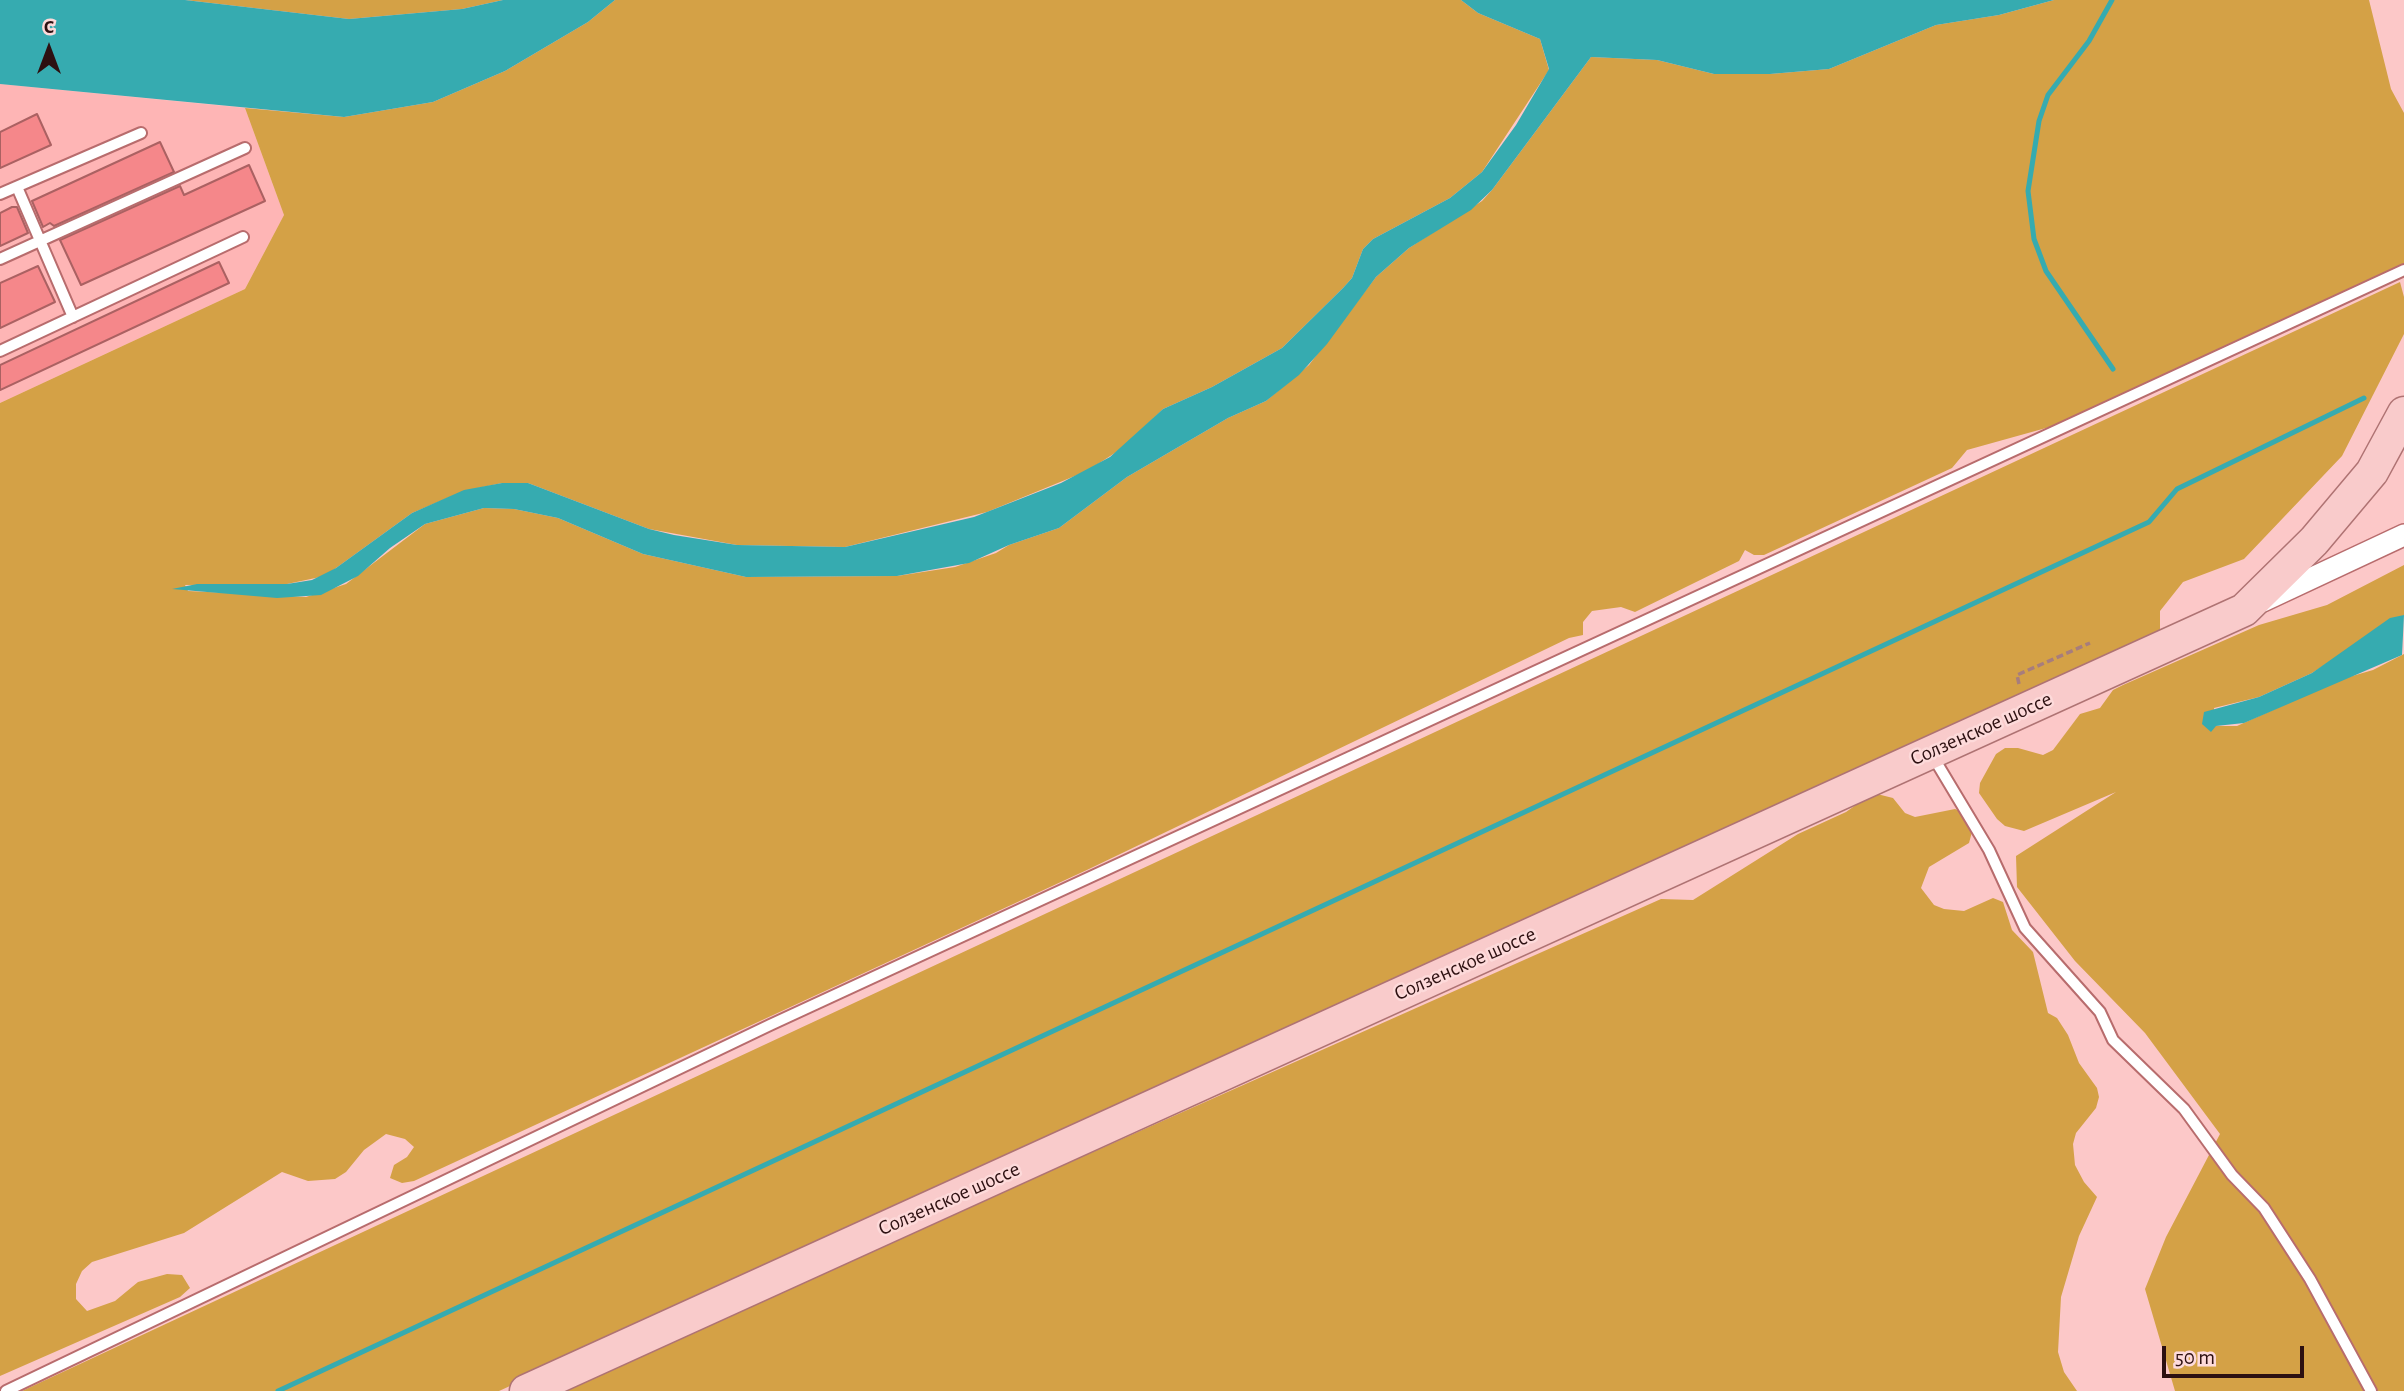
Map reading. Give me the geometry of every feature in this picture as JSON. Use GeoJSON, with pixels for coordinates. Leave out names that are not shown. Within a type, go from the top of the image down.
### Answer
{"type":"FeatureCollection","features":[{"type":"Feature","properties":{"kind":"main road"},"geometry":{"type":"LineString","coordinates":[[2244,610],[2314,541],[2372,471],[2404,413]]}},
{"type":"Feature","properties":{"kind":"main road","name":"Солзенское шоссе"},"geometry":{"type":"LineString","coordinates":[[526,1391],[2244,610]]}},
{"type":"Feature","properties":{"kind":"street","name":"Солзенское шоссе"},"geometry":{"type":"LineString","coordinates":[[2244,610],[2404,535]]}},
{"type":"Feature","properties":{"kind":"lane"},"geometry":{"type":"LineString","coordinates":[[0,194],[141,133]]}},
{"type":"Feature","properties":{"kind":"lane"},"geometry":{"type":"LineString","coordinates":[[0,259],[245,148]]}},
{"type":"Feature","properties":{"kind":"lane"},"geometry":{"type":"LineString","coordinates":[[17,187],[73,317]]}},
{"type":"Feature","properties":{"kind":"lane"},"geometry":{"type":"LineString","coordinates":[[0,351],[243,237]]}},
{"type":"Feature","properties":{"kind":"lane"},"geometry":{"type":"LineString","coordinates":[[6,1391],[770,1025],[2404,270]]}},
{"type":"Feature","properties":{"kind":"lane"},"geometry":{"type":"LineString","coordinates":[[1930,752],[1989,850],[2025,928],[2100,1012],[2113,1040],[2184,1110],[2232,1175],[2264,1208],[2310,1279],[2371,1391]]}},
{"type":"Feature","properties":{"kind":"path"},"geometry":{"type":"LineString","coordinates":[[2025,709],[2017,675],[2090,643]]}},
{"type":"Feature","properties":{"kind":"shaded area"},"geometry":{"type":"Polygon","coordinates":[[[185,0],[503,0],[462,9],[349,19],[185,0]]]}},
{"type":"Feature","properties":{"kind":"shaded area"},"geometry":{"type":"Polygon","coordinates":[[[615,0],[1461,0],[1478,13],[1540,39],[1549,70],[1482,172],[1450,198],[1373,239],[1363,249],[1352,278],[1282,348],[1212,387],[1163,409],[1121,449],[1087,471],[987,512],[845,547],[737,545],[649,529],[528,483],[502,483],[464,491],[412,513],[325,576],[287,584],[185,585],[188,591],[306,597],[346,584],[425,524],[484,508],[514,509],[558,518],[643,554],[746,577],[897,576],[955,567],[996,553],[1009,545],[1059,528],[1127,477],[1228,418],[1266,401],[1309,365],[1376,277],[1409,248],[1482,201],[1591,57],[1657,60],[1714,74],[1770,74],[1829,69],[1936,25],[1999,15],[2054,0],[2369,0],[2391,89],[2404,113],[2404,264],[2064,423],[1967,450],[1952,468],[1764,555],[1754,555],[1745,550],[1739,561],[1635,612],[1621,607],[1592,611],[1583,622],[1583,635],[1569,638],[1089,869],[414,1181],[402,1183],[390,1178],[394,1165],[407,1157],[414,1147],[405,1139],[386,1134],[364,1150],[346,1172],[335,1179],[308,1181],[282,1172],[184,1233],[92,1262],[82,1271],[76,1284],[76,1299],[87,1311],[115,1301],[138,1282],[167,1274],[182,1275],[190,1288],[180,1297],[0,1376],[0,403],[245,289],[284,215],[245,108],[344,117],[433,102],[505,71],[588,22],[615,0]]]}},
{"type":"Feature","properties":{"kind":"shaded area"},"geometry":{"type":"Polygon","coordinates":[[[0,84],[245,108],[284,215],[245,289],[0,403],[0,84]]]}},
{"type":"Feature","properties":{"kind":"shaded area"},"geometry":{"type":"Polygon","coordinates":[[[2400,282],[2404,297],[2404,334],[2342,456],[2244,559],[2183,582],[2160,611],[2160,635],[499,1391],[22,1391],[2400,282]]]}},
{"type":"Feature","properties":{"kind":"shaded area"},"geometry":{"type":"Polygon","coordinates":[[[2404,565],[2404,615],[2312,673],[2259,697],[2214,708],[2216,726],[2237,726],[2342,679],[2373,670],[2404,654],[2404,1391],[2175,1391],[2145,1289],[2166,1237],[2220,1134],[2145,1033],[2075,961],[2017,887],[2016,856],[2116,792],[2024,831],[2005,826],[1997,819],[1979,793],[1980,783],[1996,754],[2005,748],[2018,748],[2043,755],[2053,750],[2080,714],[2100,708],[2113,690],[2259,625],[2327,605],[2404,565]]]}},
{"type":"Feature","properties":{"kind":"shaded area"},"geometry":{"type":"Polygon","coordinates":[[[1873,793],[1893,798],[1905,813],[1915,817],[1955,809],[1965,813],[1972,832],[1969,843],[1929,867],[1921,888],[1934,905],[1944,909],[1964,911],[1993,898],[2003,902],[2012,930],[2033,952],[2048,1013],[2057,1018],[2068,1035],[2079,1063],[2097,1088],[2099,1097],[2096,1108],[2076,1133],[2073,1144],[2075,1165],[2084,1182],[2097,1197],[2079,1236],[2061,1297],[2058,1352],[2064,1372],[2077,1391],[556,1391],[1661,899],[1693,900],[1798,834],[1846,812],[1873,793]]]}},
{"type":"Feature","properties":{"kind":"water"},"geometry":{"type":"Polygon","coordinates":[[[0,0],[185,0],[349,19],[462,9],[503,0],[615,0],[588,22],[505,71],[433,102],[344,117],[0,84],[0,0]]]}},
{"type":"Feature","properties":{"kind":"water"},"geometry":{"type":"Polygon","coordinates":[[[1461,0],[2054,0],[1999,15],[1936,25],[1829,69],[1770,74],[1714,74],[1657,60],[1591,57],[1492,190],[1471,210],[1409,248],[1376,277],[1327,344],[1299,375],[1266,401],[1228,418],[1127,477],[1059,528],[1009,545],[969,563],[897,576],[746,577],[643,554],[558,518],[514,509],[484,508],[425,524],[390,548],[358,576],[321,595],[277,598],[172,589],[197,584],[287,584],[312,580],[336,568],[412,513],[464,490],[502,483],[528,483],[649,529],[674,535],[737,545],[845,547],[974,517],[1061,483],[1110,457],[1163,409],[1212,387],[1282,348],[1352,278],[1363,249],[1373,239],[1450,198],[1482,172],[1516,125],[1549,69],[1540,39],[1478,13],[1461,0]]]}},
{"type":"Feature","properties":{"kind":"water"},"geometry":{"type":"Polygon","coordinates":[[[2404,615],[2402,655],[2244,723],[2216,726],[2211,732],[2202,724],[2204,712],[2259,697],[2312,673],[2390,618],[2404,615]]]}},
{"type":"Feature","properties":{"kind":"building"},"geometry":{"type":"Polygon","coordinates":[[[37,114],[51,145],[0,168],[0,132],[37,114]]]}},
{"type":"Feature","properties":{"kind":"building"},"geometry":{"type":"Polygon","coordinates":[[[160,142],[174,172],[54,226],[50,223],[43,227],[32,201],[160,142]]]}},
{"type":"Feature","properties":{"kind":"building"},"geometry":{"type":"Polygon","coordinates":[[[249,165],[265,201],[81,285],[60,240],[180,186],[184,195],[249,165]]]}},
{"type":"Feature","properties":{"kind":"building"},"geometry":{"type":"Polygon","coordinates":[[[17,207],[28,233],[0,246],[0,213],[17,207]]]}},
{"type":"Feature","properties":{"kind":"building"},"geometry":{"type":"Polygon","coordinates":[[[219,262],[229,283],[0,390],[0,365],[219,262]]]}},
{"type":"Feature","properties":{"kind":"building"},"geometry":{"type":"Polygon","coordinates":[[[38,266],[55,302],[0,328],[0,283],[38,266]]]}},
{"type":"Feature","properties":{"kind":"waterway"},"geometry":{"type":"LineString","coordinates":[[2112,0],[2089,41],[2048,95],[2039,121],[2028,191],[2034,239],[2046,271],[2113,369]]}},
{"type":"Feature","properties":{"kind":"waterway"},"geometry":{"type":"LineString","coordinates":[[278,1391],[2149,522],[2177,489],[2364,398]]}}]}
